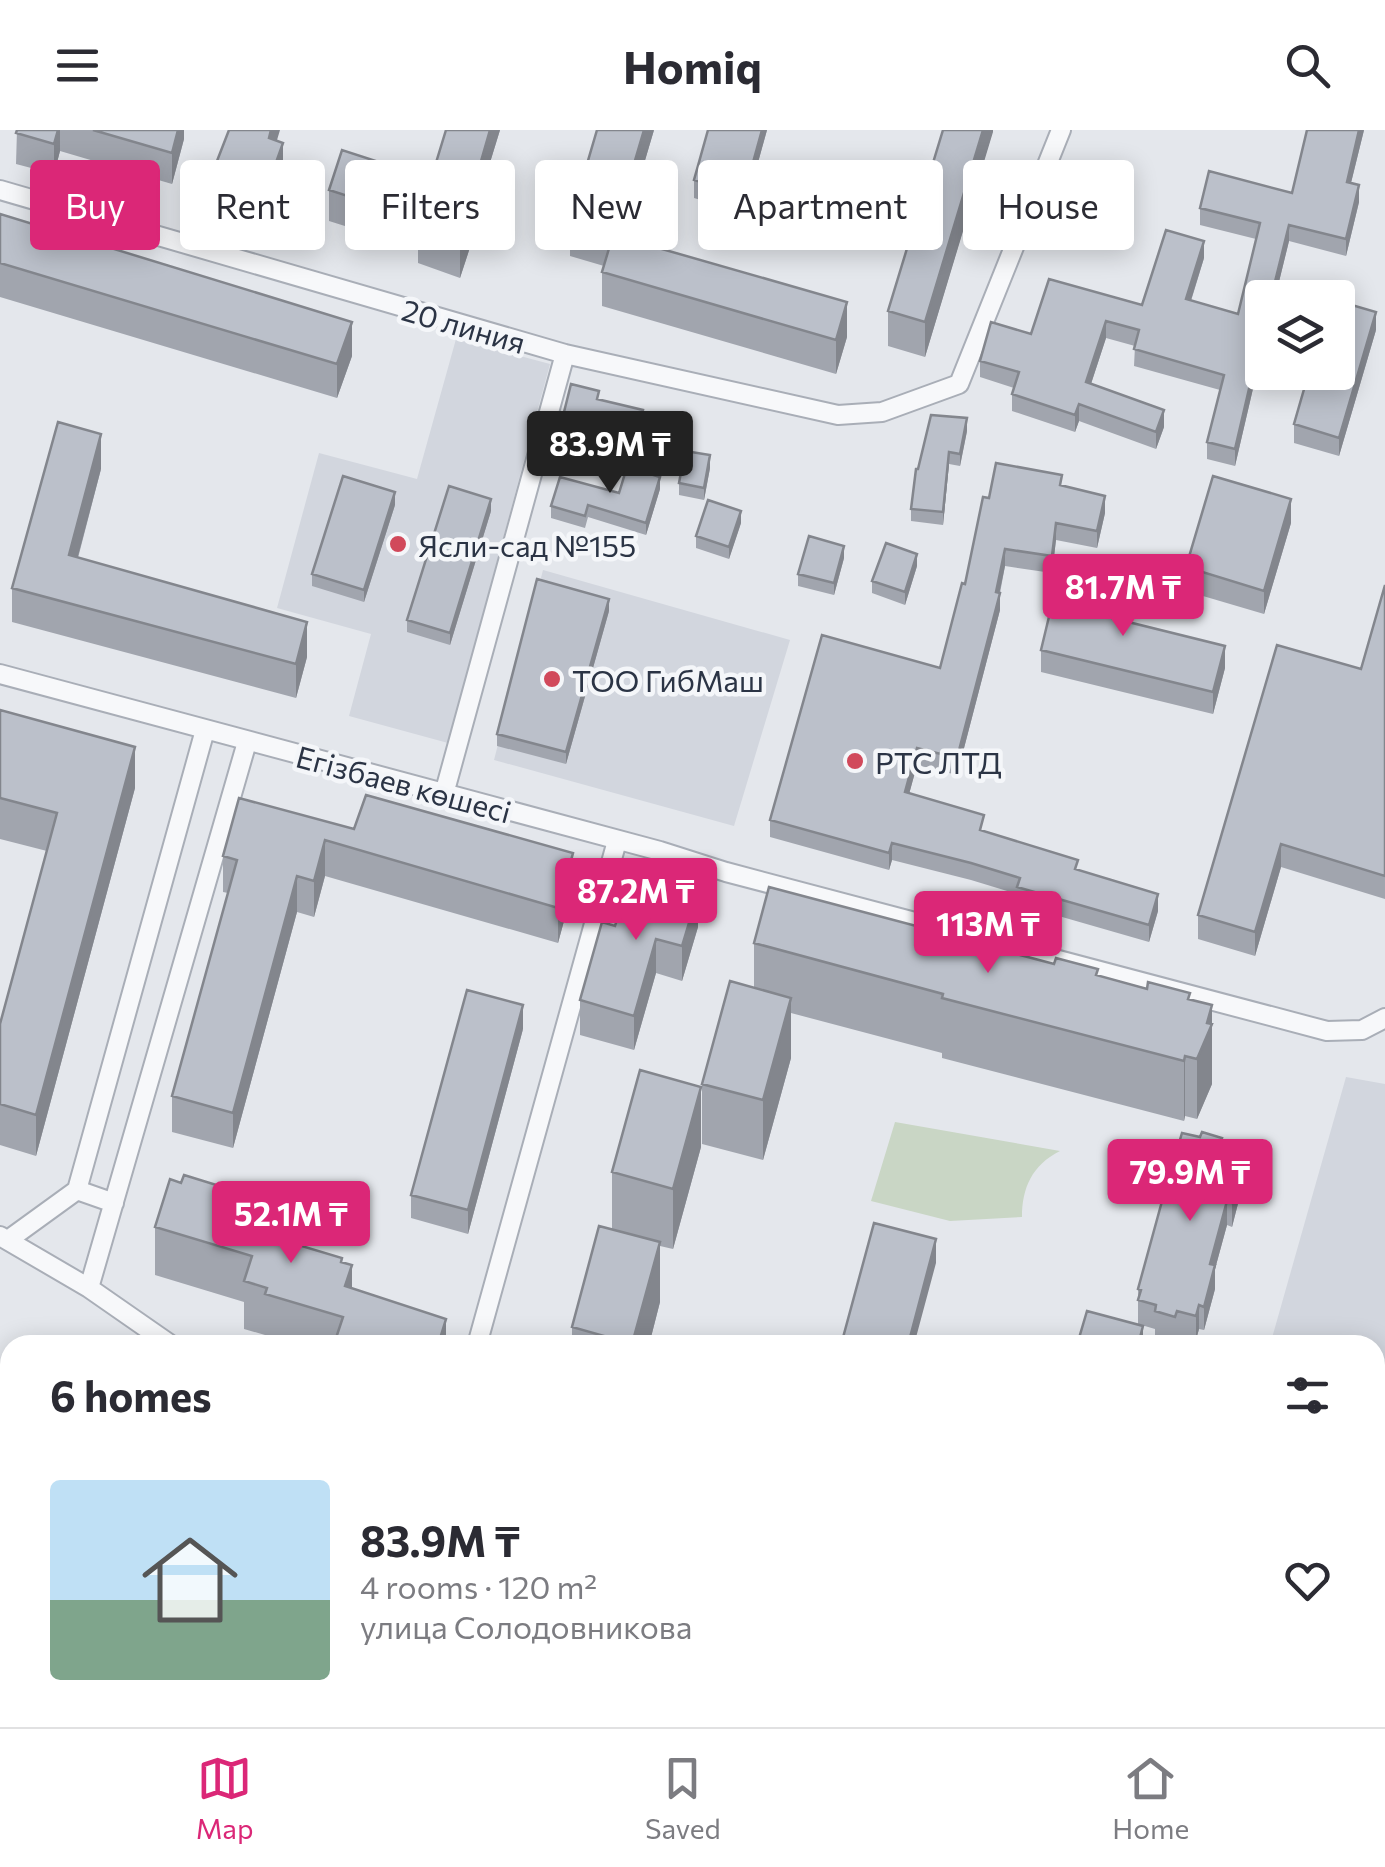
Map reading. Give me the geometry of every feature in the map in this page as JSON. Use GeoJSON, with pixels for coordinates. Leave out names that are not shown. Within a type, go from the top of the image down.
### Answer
{"type":"FeatureCollection","features":[{"type":"Feature","properties":{"kind":"street","name":"20 линия"},"geometry":{"type":"LineString","coordinates":[[0,190],[565,354],[838,415],[882,412],[959,384],[1061,130]]}},
{"type":"Feature","properties":{"kind":"street"},"geometry":{"type":"LineString","coordinates":[[444,794],[565,354]]}},
{"type":"Feature","properties":{"kind":"street","name":"Егізбаев көшесі"},"geometry":{"type":"LineString","coordinates":[[0,674],[1327,1032],[1362,1030],[1385,1018]]}},
{"type":"Feature","properties":{"kind":"street"},"geometry":{"type":"LineString","coordinates":[[157,1335],[89,1288],[4,1238],[77,1190],[205,730]]}},
{"type":"Feature","properties":{"kind":"street"},"geometry":{"type":"LineString","coordinates":[[89,1288],[247,742]]}},
{"type":"Feature","properties":{"kind":"street"},"geometry":{"type":"LineString","coordinates":[[480,1335],[618,842]]}},
{"type":"Feature","properties":{"kind":"street"},"geometry":{"type":"LineString","coordinates":[[77,1190],[114,1203]]}},
{"type":"Feature","properties":{"kind":"shaded area","name":"Ясли-сад №155"},"geometry":{"type":"Polygon","coordinates":[[[456,339],[550,364],[448,743],[349,716],[371,634],[277,608],[319,453],[417,479],[456,339]]]}},
{"type":"Feature","properties":{"kind":"shaded area"},"geometry":{"type":"Polygon","coordinates":[[[543,570],[790,640],[734,826],[494,760],[543,570]]]}},
{"type":"Feature","properties":{"kind":"shaded area"},"geometry":{"type":"Polygon","coordinates":[[[1346,1077],[1385,1084],[1385,1335],[1273,1335],[1346,1077]]]}},
{"type":"Feature","properties":{"kind":"green space"},"geometry":{"type":"Polygon","coordinates":[[[895,1122],[1060,1151],[1042,1163],[1030,1178],[1022,1217],[950,1221],[871,1201],[895,1122]]]}},
{"type":"Feature","properties":{"kind":"building"},"geometry":{"type":"Polygon","coordinates":[[[58,130],[54,144],[16,133],[58,130]]]}},
{"type":"Feature","properties":{"kind":"building"},"geometry":{"type":"Polygon","coordinates":[[[93,130],[178,130],[172,153],[93,130]]]}},
{"type":"Feature","properties":{"kind":"building"},"geometry":{"type":"Polygon","coordinates":[[[229,130],[271,130],[269,138],[283,143],[277,160],[217,160],[229,130]]]}},
{"type":"Feature","properties":{"kind":"building"},"geometry":{"type":"Polygon","coordinates":[[[446,130],[490,130],[481,160],[437,160],[446,130]]]}},
{"type":"Feature","properties":{"kind":"building"},"geometry":{"type":"Polygon","coordinates":[[[597,130],[644,130],[635,160],[588,160],[597,130]]]}},
{"type":"Feature","properties":{"kind":"building"},"geometry":{"type":"Polygon","coordinates":[[[708,130],[762,130],[754,160],[700,160],[708,130]]]}},
{"type":"Feature","properties":{"kind":"building"},"geometry":{"type":"Polygon","coordinates":[[[943,130],[983,130],[974,160],[963,160],[963,196],[925,322],[888,311],[907,250],[943,250],[943,160],[934,160],[943,130]]]}},
{"type":"Feature","properties":{"kind":"building"},"geometry":{"type":"Polygon","coordinates":[[[1307,130],[1359,130],[1347,182],[1359,185],[1346,239],[1289,225],[1275,280],[1246,280],[1260,223],[1200,208],[1209,171],[1292,193],[1307,130]]]}},
{"type":"Feature","properties":{"kind":"building"},"geometry":{"type":"Polygon","coordinates":[[[342,150],[373,160],[345,160],[345,195],[329,190],[342,150]]]}},
{"type":"Feature","properties":{"kind":"building"},"geometry":{"type":"Polygon","coordinates":[[[0,214],[30,223],[30,250],[117,250],[352,322],[337,364],[0,263],[0,214]]]}},
{"type":"Feature","properties":{"kind":"building"},"geometry":{"type":"Polygon","coordinates":[[[1166,230],[1204,241],[1186,299],[1238,314],[1245,285],[1245,390],[1249,390],[1235,449],[1207,442],[1224,375],[1134,349],[1139,330],[1106,321],[1086,382],[1164,410],[1156,432],[1079,404],[1075,415],[1012,394],[1019,372],[980,361],[991,322],[1031,334],[1049,279],[1142,305],[1166,230]]]}},
{"type":"Feature","properties":{"kind":"building"},"geometry":{"type":"Polygon","coordinates":[[[609,250],[665,250],[847,302],[836,340],[602,272],[609,250]]]}},
{"type":"Feature","properties":{"kind":"building"},"geometry":{"type":"Polygon","coordinates":[[[1355,306],[1376,312],[1355,384],[1355,306]]]}},
{"type":"Feature","properties":{"kind":"building"},"geometry":{"type":"Polygon","coordinates":[[[571,384],[599,391],[597,399],[643,410],[635,442],[589,430],[586,443],[558,436],[571,384]]]}},
{"type":"Feature","properties":{"kind":"building"},"geometry":{"type":"Polygon","coordinates":[[[1304,390],[1353,390],[1339,438],[1294,424],[1304,390]]]}},
{"type":"Feature","properties":{"kind":"building"},"geometry":{"type":"Polygon","coordinates":[[[931,415],[967,418],[960,454],[949,452],[943,512],[911,509],[916,469],[931,415]]]}},
{"type":"Feature","properties":{"kind":"building"},"geometry":{"type":"Polygon","coordinates":[[[58,422],[101,434],[69,555],[307,622],[296,664],[12,588],[58,422]]]}},
{"type":"Feature","properties":{"kind":"building"},"geometry":{"type":"Polygon","coordinates":[[[685,451],[710,455],[704,488],[679,483],[685,451]]]}},
{"type":"Feature","properties":{"kind":"building"},"geometry":{"type":"Polygon","coordinates":[[[996,463],[1062,475],[1060,485],[1105,496],[1097,531],[1056,523],[1052,556],[1005,549],[996,592],[1000,593],[957,758],[917,748],[905,792],[984,815],[980,830],[1078,860],[1075,869],[1158,894],[1149,925],[1017,887],[1020,878],[971,863],[892,843],[889,853],[770,820],[822,635],[940,668],[962,583],[965,584],[983,497],[989,498],[996,463]]]}},
{"type":"Feature","properties":{"kind":"building"},"geometry":{"type":"Polygon","coordinates":[[[627,467],[660,477],[646,523],[588,505],[585,516],[551,506],[560,477],[619,493],[627,467]]]}},
{"type":"Feature","properties":{"kind":"building"},"geometry":{"type":"Polygon","coordinates":[[[343,476],[395,492],[364,590],[312,574],[343,476]]]}},
{"type":"Feature","properties":{"kind":"building"},"geometry":{"type":"Polygon","coordinates":[[[1213,476],[1291,499],[1264,591],[1186,567],[1213,476]]]}},
{"type":"Feature","properties":{"kind":"building"},"geometry":{"type":"Polygon","coordinates":[[[449,486],[491,499],[450,633],[407,620],[449,486]]]}},
{"type":"Feature","properties":{"kind":"building"},"geometry":{"type":"Polygon","coordinates":[[[708,500],[741,511],[729,547],[696,536],[708,500]]]}},
{"type":"Feature","properties":{"kind":"building"},"geometry":{"type":"Polygon","coordinates":[[[809,536],[844,546],[834,583],[798,574],[809,536]]]}},
{"type":"Feature","properties":{"kind":"building"},"geometry":{"type":"Polygon","coordinates":[[[886,543],[917,554],[905,592],[872,581],[886,543]]]}},
{"type":"Feature","properties":{"kind":"building"},"geometry":{"type":"Polygon","coordinates":[[[1055,563],[1091,570],[1084,611],[1225,646],[1213,692],[1041,650],[1053,600],[1048,599],[1055,563]]]}},
{"type":"Feature","properties":{"kind":"building","name":"ТОО ГибМаш"},"geometry":{"type":"Polygon","coordinates":[[[537,579],[609,599],[566,752],[497,734],[537,579]]]}},
{"type":"Feature","properties":{"kind":"building"},"geometry":{"type":"Polygon","coordinates":[[[1385,585],[1385,876],[1281,844],[1255,932],[1198,915],[1277,645],[1361,669],[1385,585]]]}},
{"type":"Feature","properties":{"kind":"building"},"geometry":{"type":"Polygon","coordinates":[[[0,710],[135,747],[36,1115],[0,1104],[0,1024],[57,813],[0,798],[0,710]]]}},
{"type":"Feature","properties":{"kind":"building"},"geometry":{"type":"Polygon","coordinates":[[[366,795],[573,853],[558,908],[325,840],[314,881],[297,876],[233,1113],[172,1096],[237,860],[223,856],[239,798],[354,829],[366,795]]]}},
{"type":"Feature","properties":{"kind":"building"},"geometry":{"type":"Polygon","coordinates":[[[636,875],[698,893],[682,946],[656,939],[634,1016],[580,1000],[602,922],[615,926],[626,891],[631,892],[636,875]]]}},
{"type":"Feature","properties":{"kind":"building"},"geometry":{"type":"Polygon","coordinates":[[[769,887],[969,940],[970,936],[1011,947],[1009,952],[1054,964],[1056,958],[1098,969],[1096,975],[1147,989],[1148,982],[1190,993],[1188,999],[1212,1005],[1207,1023],[1212,1024],[1197,1059],[1185,1056],[1184,1061],[942,998],[943,994],[754,943],[769,887]]]}},
{"type":"Feature","properties":{"kind":"building"},"geometry":{"type":"Polygon","coordinates":[[[730,981],[791,998],[763,1100],[702,1084],[730,981]]]}},
{"type":"Feature","properties":{"kind":"building"},"geometry":{"type":"Polygon","coordinates":[[[467,990],[523,1005],[468,1210],[411,1195],[467,990]]]}},
{"type":"Feature","properties":{"kind":"building"},"geometry":{"type":"Polygon","coordinates":[[[640,1070],[701,1087],[673,1189],[612,1172],[640,1070]]]}},
{"type":"Feature","properties":{"kind":"building"},"geometry":{"type":"Polygon","coordinates":[[[1202,1132],[1222,1138],[1220,1143],[1242,1148],[1239,1159],[1243,1160],[1210,1264],[1215,1265],[1204,1307],[1199,1305],[1196,1316],[1177,1311],[1175,1317],[1138,1300],[1138,1289],[1173,1161],[1168,1160],[1173,1141],[1179,1143],[1182,1133],[1200,1137],[1202,1132]]]}},
{"type":"Feature","properties":{"kind":"building"},"geometry":{"type":"Polygon","coordinates":[[[184,1175],[268,1201],[258,1233],[342,1258],[341,1262],[352,1265],[345,1286],[446,1319],[441,1335],[337,1335],[343,1317],[265,1294],[267,1288],[244,1281],[252,1256],[155,1227],[170,1179],[181,1183],[184,1175]]]}},
{"type":"Feature","properties":{"kind":"building"},"geometry":{"type":"Polygon","coordinates":[[[874,1223],[936,1239],[911,1335],[844,1335],[874,1223]]]}},
{"type":"Feature","properties":{"kind":"building"},"geometry":{"type":"Polygon","coordinates":[[[599,1226],[660,1242],[634,1335],[600,1335],[572,1327],[599,1226]]]}},
{"type":"Feature","properties":{"kind":"building"},"geometry":{"type":"Polygon","coordinates":[[[1087,1311],[1143,1326],[1141,1335],[1080,1335],[1087,1311]]]}},
{"type":"Feature","properties":{"kind":"place","name":"Ясли-сад №155"},"geometry":{"type":"Point","coordinates":[398,544]}},
{"type":"Feature","properties":{"kind":"place","name":"ТОО ГибМаш"},"geometry":{"type":"Point","coordinates":[552,679]}},
{"type":"Feature","properties":{"kind":"place","name":"РТС ЛТД"},"geometry":{"type":"Point","coordinates":[855,761]}}]}
